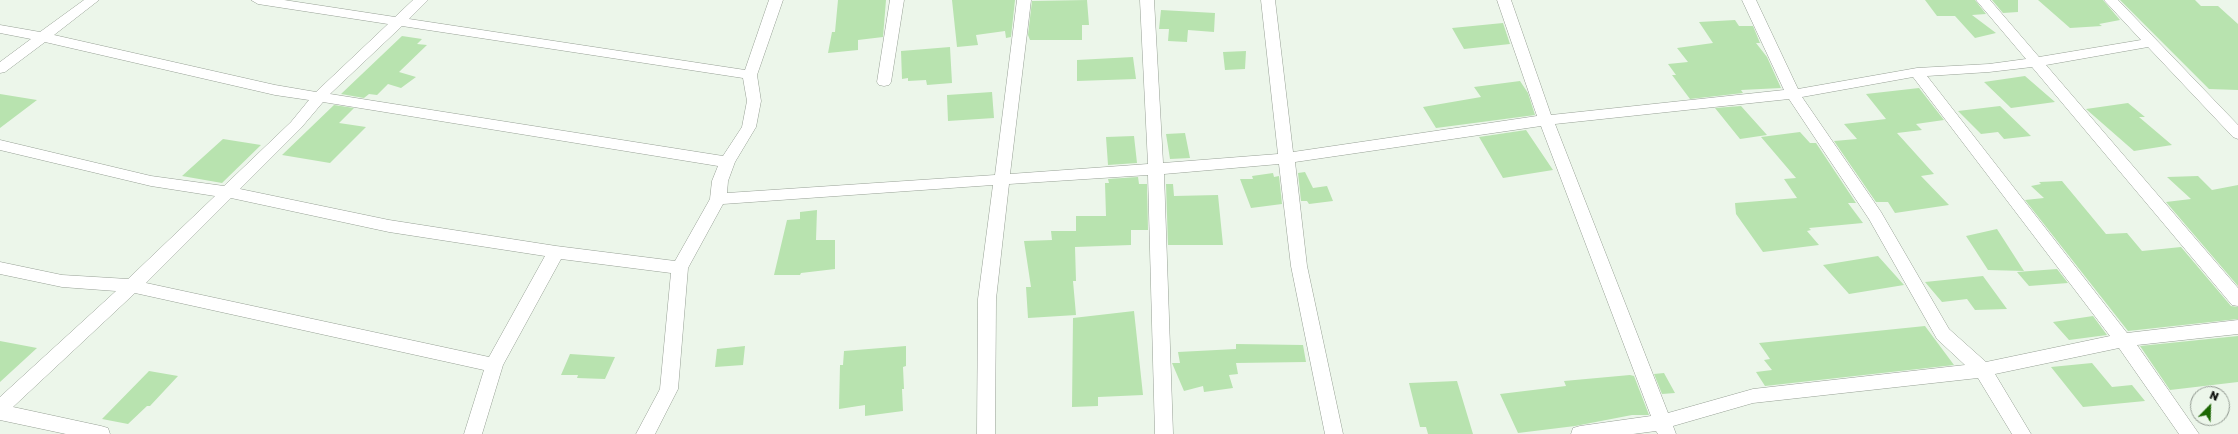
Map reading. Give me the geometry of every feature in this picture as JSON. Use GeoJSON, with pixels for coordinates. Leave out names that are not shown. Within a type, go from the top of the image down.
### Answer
{"type":"FeatureCollection","features":[{"type":"Feature","properties":{"kind":"street"},"geometry":{"type":"LineString","coordinates":[[0,69],[92,0]]}},
{"type":"Feature","properties":{"kind":"street"},"geometry":{"type":"LineString","coordinates":[[258,0],[750,75]]}},
{"type":"Feature","properties":{"kind":"street"},"geometry":{"type":"LineString","coordinates":[[0,408],[132,286],[296,125],[319,97],[421,0]]}},
{"type":"Feature","properties":{"kind":"street"},"geometry":{"type":"LineString","coordinates":[[645,434],[669,389],[680,268],[718,199],[720,181],[727,162],[749,127],[754,100],[750,75],[776,0]]}},
{"type":"Feature","properties":{"kind":"street"},"geometry":{"type":"LineString","coordinates":[[884,82],[897,0]]}},
{"type":"Feature","properties":{"kind":"street"},"geometry":{"type":"LineString","coordinates":[[986,434],[987,299],[1024,0]]}},
{"type":"Feature","properties":{"kind":"street"},"geometry":{"type":"LineString","coordinates":[[1147,0],[1154,102],[1164,434]]}},
{"type":"Feature","properties":{"kind":"street"},"geometry":{"type":"LineString","coordinates":[[1268,0],[1299,266],[1334,434]]}},
{"type":"Feature","properties":{"kind":"street"},"geometry":{"type":"LineString","coordinates":[[1504,0],[1546,120],[1665,428]]}},
{"type":"Feature","properties":{"kind":"street"},"geometry":{"type":"LineString","coordinates":[[1749,0],[1793,94],[1874,216],[1943,334],[1983,370],[2022,434]]}},
{"type":"Feature","properties":{"kind":"street"},"geometry":{"type":"LineString","coordinates":[[1982,0],[2238,300]]}},
{"type":"Feature","properties":{"kind":"street"},"geometry":{"type":"LineString","coordinates":[[2111,0],[2238,134]]}},
{"type":"Feature","properties":{"kind":"street"},"geometry":{"type":"LineString","coordinates":[[0,29],[43,37],[275,90],[727,162]]}},
{"type":"Feature","properties":{"kind":"street"},"geometry":{"type":"LineString","coordinates":[[718,199],[1156,169],[1287,158],[1546,120],[1793,94],[1917,72],[1989,68],[2036,62],[2151,42]]}},
{"type":"Feature","properties":{"kind":"street"},"geometry":{"type":"LineString","coordinates":[[1917,72],[2122,340],[2190,434]]}},
{"type":"Feature","properties":{"kind":"street"},"geometry":{"type":"LineString","coordinates":[[0,145],[151,181],[227,192],[389,226],[556,252],[680,268]]}},
{"type":"Feature","properties":{"kind":"street"},"geometry":{"type":"LineString","coordinates":[[473,434],[494,365],[556,252]]}},
{"type":"Feature","properties":{"kind":"street"},"geometry":{"type":"LineString","coordinates":[[0,268],[62,281],[132,286],[494,365]]}},
{"type":"Feature","properties":{"kind":"street"},"geometry":{"type":"LineString","coordinates":[[1580,434],[1665,428],[1753,396],[1983,370],[2122,340],[2238,327]]}},
{"type":"Feature","properties":{"kind":"street"},"geometry":{"type":"LineString","coordinates":[[0,412],[101,434]]}},
{"type":"Feature","properties":{"kind":"building"},"geometry":{"type":"Polygon","coordinates":[[[838,0],[886,0],[883,37],[858,40],[858,50],[828,53],[832,32],[835,32],[838,0]]]}},
{"type":"Feature","properties":{"kind":"building"},"geometry":{"type":"Polygon","coordinates":[[[952,0],[1015,0],[1011,37],[1006,38],[1005,31],[976,35],[978,45],[957,47],[952,0]]]}},
{"type":"Feature","properties":{"kind":"building"},"geometry":{"type":"Polygon","coordinates":[[[1087,0],[1089,25],[1082,25],[1082,40],[1030,40],[1028,35],[1032,1],[1087,0]]]}},
{"type":"Feature","properties":{"kind":"building"},"geometry":{"type":"Polygon","coordinates":[[[1925,0],[1975,0],[1986,14],[1972,15],[1996,33],[1975,38],[1955,16],[1937,16],[1925,0]]]}},
{"type":"Feature","properties":{"kind":"building"},"geometry":{"type":"Polygon","coordinates":[[[1992,0],[2018,0],[2018,12],[2003,13],[1992,0]]]}},
{"type":"Feature","properties":{"kind":"building"},"geometry":{"type":"Polygon","coordinates":[[[2038,0],[2103,0],[2120,20],[2099,24],[2102,26],[2070,28],[2038,0]]]}},
{"type":"Feature","properties":{"kind":"building"},"geometry":{"type":"Polygon","coordinates":[[[2120,0],[2195,0],[2201,6],[2218,6],[2238,24],[2238,90],[2209,89],[2120,0]]]}},
{"type":"Feature","properties":{"kind":"building"},"geometry":{"type":"Polygon","coordinates":[[[1161,10],[1215,13],[1214,32],[1188,30],[1187,42],[1168,41],[1169,29],[1159,29],[1161,10]]]}},
{"type":"Feature","properties":{"kind":"building"},"geometry":{"type":"Polygon","coordinates":[[[1735,20],[1739,26],[1753,26],[1760,43],[1756,43],[1767,57],[1781,88],[1741,90],[1743,93],[1690,99],[1672,75],[1676,75],[1668,64],[1688,62],[1677,48],[1713,43],[1699,22],[1735,20]]]}},
{"type":"Feature","properties":{"kind":"building"},"geometry":{"type":"Polygon","coordinates":[[[1503,23],[1510,44],[1464,49],[1452,28],[1503,23]]]}},
{"type":"Feature","properties":{"kind":"building"},"geometry":{"type":"Polygon","coordinates":[[[402,36],[422,39],[417,44],[427,45],[399,72],[416,77],[401,88],[388,84],[377,95],[369,94],[364,98],[341,94],[402,36]]]}},
{"type":"Feature","properties":{"kind":"building"},"geometry":{"type":"Polygon","coordinates":[[[950,47],[952,83],[927,85],[926,80],[908,81],[908,78],[902,79],[901,51],[950,47]]]}},
{"type":"Feature","properties":{"kind":"building"},"geometry":{"type":"Polygon","coordinates":[[[1246,51],[1245,69],[1225,70],[1223,52],[1246,51]]]}},
{"type":"Feature","properties":{"kind":"building"},"geometry":{"type":"Polygon","coordinates":[[[1133,57],[1136,79],[1077,81],[1077,60],[1133,57]]]}},
{"type":"Feature","properties":{"kind":"building"},"geometry":{"type":"Polygon","coordinates":[[[2025,76],[2055,102],[2011,108],[1984,82],[2025,76]]]}},
{"type":"Feature","properties":{"kind":"building"},"geometry":{"type":"Polygon","coordinates":[[[1520,81],[1528,93],[1535,115],[1436,128],[1423,107],[1481,97],[1474,87],[1520,81]]]}},
{"type":"Feature","properties":{"kind":"building"},"geometry":{"type":"Polygon","coordinates":[[[1919,88],[1944,120],[1916,124],[1922,130],[1897,133],[1934,174],[1921,176],[1949,205],[1895,213],[1888,202],[1876,202],[1834,141],[1857,139],[1844,124],[1886,119],[1866,94],[1919,88]]]}},
{"type":"Feature","properties":{"kind":"building"},"geometry":{"type":"Polygon","coordinates":[[[992,92],[994,118],[948,121],[947,95],[992,92]]]}},
{"type":"Feature","properties":{"kind":"building"},"geometry":{"type":"Polygon","coordinates":[[[0,94],[37,100],[0,128],[0,94]]]}},
{"type":"Feature","properties":{"kind":"building"},"geometry":{"type":"Polygon","coordinates":[[[2128,103],[2145,117],[2139,117],[2172,145],[2134,151],[2086,109],[2128,103]]]}},
{"type":"Feature","properties":{"kind":"building"},"geometry":{"type":"Polygon","coordinates":[[[334,105],[354,108],[339,123],[366,127],[330,163],[282,155],[334,105]]]}},
{"type":"Feature","properties":{"kind":"building"},"geometry":{"type":"Polygon","coordinates":[[[1741,106],[1767,135],[1740,139],[1715,108],[1741,106]]]}},
{"type":"Feature","properties":{"kind":"building"},"geometry":{"type":"Polygon","coordinates":[[[2000,106],[2031,136],[2004,139],[1998,132],[1981,134],[1958,111],[2000,106]]]}},
{"type":"Feature","properties":{"kind":"building"},"geometry":{"type":"Polygon","coordinates":[[[1526,130],[1553,170],[1503,178],[1479,137],[1526,130]]]}},
{"type":"Feature","properties":{"kind":"building"},"geometry":{"type":"Polygon","coordinates":[[[1800,132],[1810,143],[1816,143],[1856,203],[1848,203],[1863,223],[1809,228],[1811,230],[1807,231],[1819,245],[1763,252],[1736,214],[1735,203],[1797,198],[1784,179],[1796,178],[1761,137],[1800,132]]]}},
{"type":"Feature","properties":{"kind":"building"},"geometry":{"type":"Polygon","coordinates":[[[1185,133],[1190,158],[1170,159],[1166,134],[1185,133]]]}},
{"type":"Feature","properties":{"kind":"building"},"geometry":{"type":"Polygon","coordinates":[[[1134,136],[1137,163],[1108,165],[1106,137],[1134,136]]]}},
{"type":"Feature","properties":{"kind":"building"},"geometry":{"type":"Polygon","coordinates":[[[223,139],[261,145],[222,183],[182,176],[223,139]]]}},
{"type":"Feature","properties":{"kind":"building"},"geometry":{"type":"Polygon","coordinates":[[[1305,172],[1313,188],[1327,186],[1333,201],[1309,204],[1307,201],[1301,201],[1298,173],[1305,172]]]}},
{"type":"Feature","properties":{"kind":"building"},"geometry":{"type":"Polygon","coordinates":[[[1273,173],[1274,177],[1279,176],[1282,204],[1251,208],[1240,179],[1253,179],[1252,176],[1273,173]]]}},
{"type":"Feature","properties":{"kind":"building"},"geometry":{"type":"Polygon","coordinates":[[[2198,176],[2212,190],[2238,185],[2238,286],[2166,202],[2191,199],[2167,177],[2198,176]]]}},
{"type":"Feature","properties":{"kind":"building"},"geometry":{"type":"Polygon","coordinates":[[[1138,177],[1139,184],[1147,184],[1148,230],[1131,230],[1131,245],[1075,247],[1076,281],[1073,281],[1076,315],[1028,318],[1026,287],[1031,287],[1024,241],[1052,240],[1051,231],[1076,231],[1076,216],[1106,216],[1105,183],[1109,183],[1108,179],[1138,177]]]}},
{"type":"Feature","properties":{"kind":"building"},"geometry":{"type":"Polygon","coordinates":[[[2062,181],[2106,234],[2127,233],[2142,251],[2181,247],[2231,306],[2238,307],[2238,319],[2128,331],[2025,200],[2044,198],[2031,186],[2041,184],[2039,182],[2062,181]]]}},
{"type":"Feature","properties":{"kind":"building"},"geometry":{"type":"Polygon","coordinates":[[[1166,184],[1173,184],[1174,196],[1218,195],[1223,245],[1168,245],[1166,184]]]}},
{"type":"Feature","properties":{"kind":"building"},"geometry":{"type":"Polygon","coordinates":[[[817,210],[816,240],[835,240],[835,269],[801,273],[800,275],[774,275],[787,220],[800,219],[800,212],[817,210]]]}},
{"type":"Feature","properties":{"kind":"building"},"geometry":{"type":"Polygon","coordinates":[[[1997,229],[2024,271],[1988,270],[1966,236],[1997,229]]]}},
{"type":"Feature","properties":{"kind":"building"},"geometry":{"type":"Polygon","coordinates":[[[1878,256],[1904,285],[1849,294],[1823,265],[1878,256]]]}},
{"type":"Feature","properties":{"kind":"building"},"geometry":{"type":"Polygon","coordinates":[[[2057,269],[2068,283],[2029,286],[2017,272],[2057,269]]]}},
{"type":"Feature","properties":{"kind":"building"},"geometry":{"type":"Polygon","coordinates":[[[1983,276],[2007,309],[1975,310],[1967,299],[1942,302],[1925,282],[1983,276]]]}},
{"type":"Feature","properties":{"kind":"building"},"geometry":{"type":"Polygon","coordinates":[[[1134,311],[1143,395],[1098,397],[1098,406],[1072,407],[1073,318],[1134,311]]]}},
{"type":"Feature","properties":{"kind":"building"},"geometry":{"type":"Polygon","coordinates":[[[2093,316],[2107,335],[2069,340],[2053,322],[2093,316]]]}},
{"type":"Feature","properties":{"kind":"building"},"geometry":{"type":"Polygon","coordinates":[[[1925,326],[1954,365],[1765,386],[1756,372],[1772,370],[1764,360],[1770,359],[1759,343],[1925,326]]]}},
{"type":"Feature","properties":{"kind":"building"},"geometry":{"type":"Polygon","coordinates":[[[2238,336],[2238,382],[2190,386],[2190,388],[2170,390],[2140,346],[2238,336]]]}},
{"type":"Feature","properties":{"kind":"building"},"geometry":{"type":"Polygon","coordinates":[[[0,341],[37,348],[0,382],[0,341]]]}},
{"type":"Feature","properties":{"kind":"building"},"geometry":{"type":"Polygon","coordinates":[[[1236,344],[1303,345],[1306,362],[1236,363],[1238,374],[1229,375],[1233,388],[1204,392],[1203,386],[1184,391],[1172,363],[1180,363],[1178,352],[1236,349],[1236,344]]]}},
{"type":"Feature","properties":{"kind":"building"},"geometry":{"type":"Polygon","coordinates":[[[745,346],[743,365],[715,367],[717,349],[745,346]]]}},
{"type":"Feature","properties":{"kind":"building"},"geometry":{"type":"Polygon","coordinates":[[[906,346],[906,366],[903,367],[903,411],[865,416],[865,405],[839,409],[840,365],[843,365],[844,351],[906,346]]]}},
{"type":"Feature","properties":{"kind":"building"},"geometry":{"type":"Polygon","coordinates":[[[570,354],[615,357],[605,379],[577,378],[578,375],[561,375],[570,354]]]}},
{"type":"Feature","properties":{"kind":"building"},"geometry":{"type":"Polygon","coordinates":[[[2092,363],[2112,387],[2132,385],[2145,401],[2083,407],[2051,367],[2092,363]]]}},
{"type":"Feature","properties":{"kind":"building"},"geometry":{"type":"Polygon","coordinates":[[[149,371],[178,376],[150,406],[147,406],[128,424],[102,419],[149,371]]]}},
{"type":"Feature","properties":{"kind":"building"},"geometry":{"type":"Polygon","coordinates":[[[1664,373],[1675,393],[1662,394],[1654,374],[1664,373]]]}},
{"type":"Feature","properties":{"kind":"building"},"geometry":{"type":"Polygon","coordinates":[[[1630,375],[1634,376],[1649,415],[1632,415],[1575,426],[1518,433],[1500,394],[1566,386],[1564,381],[1630,375]]]}},
{"type":"Feature","properties":{"kind":"building"},"geometry":{"type":"Polygon","coordinates":[[[1457,381],[1473,434],[1428,434],[1426,427],[1420,427],[1409,383],[1457,381]]]}}]}
